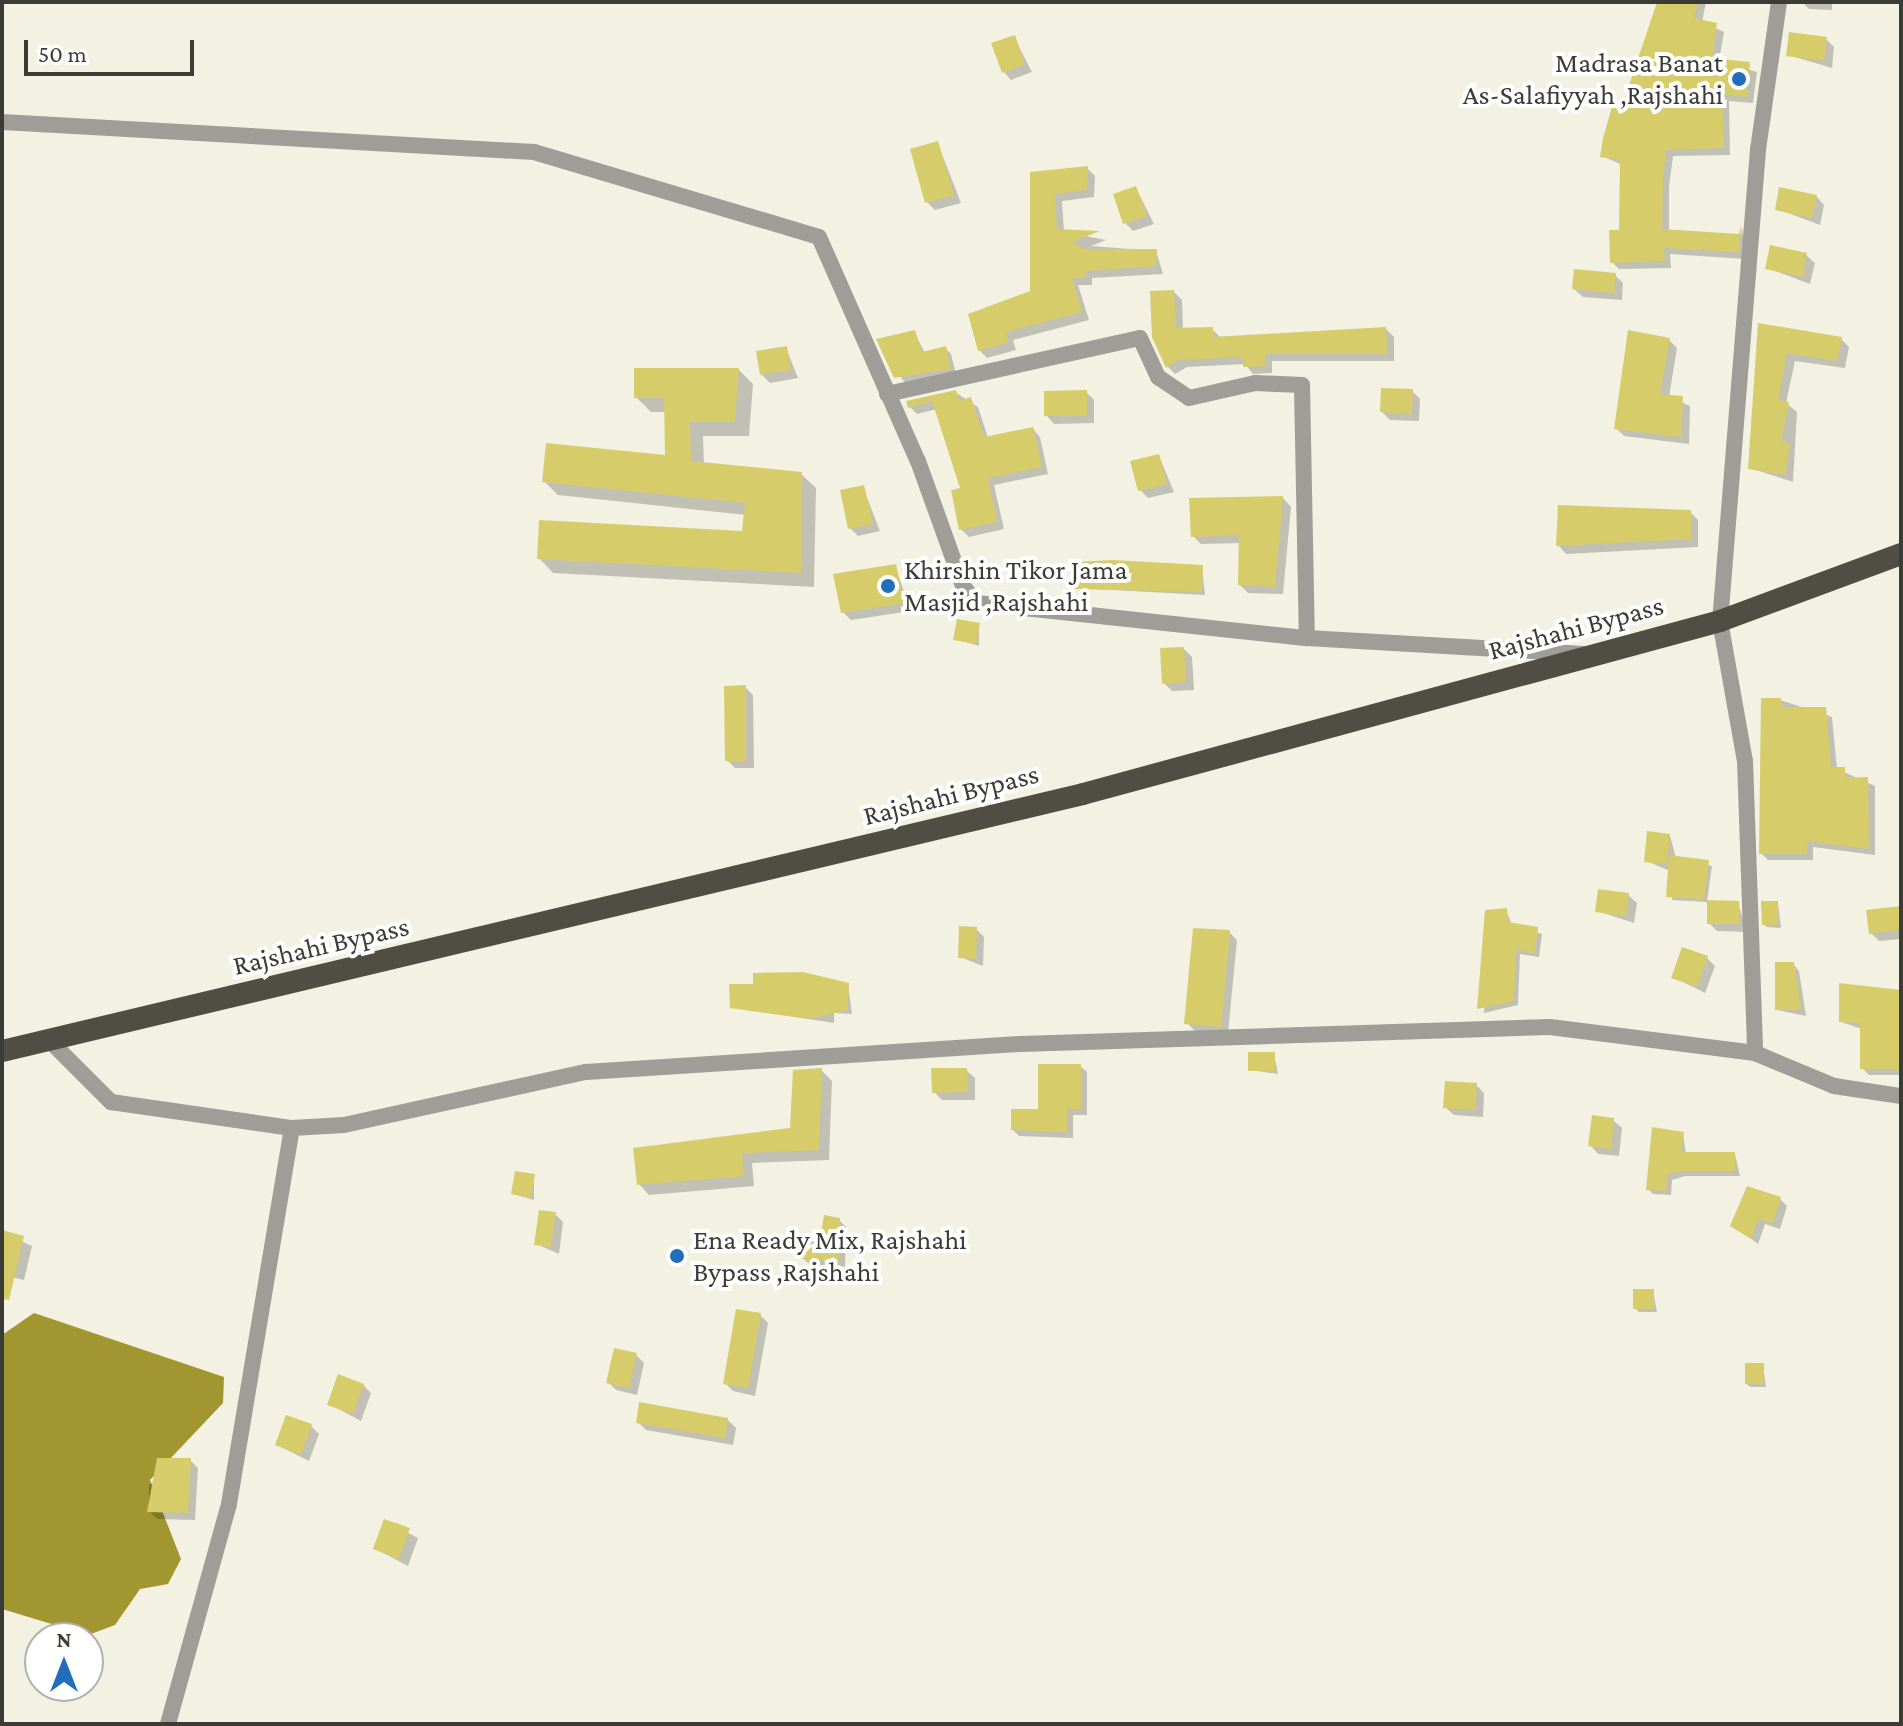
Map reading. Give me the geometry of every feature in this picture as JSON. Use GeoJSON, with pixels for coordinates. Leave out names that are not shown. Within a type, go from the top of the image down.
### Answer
{"type":"FeatureCollection","features":[{"type":"Feature","properties":{"kind":"highway","name":"Rajshahi Bypass"},"geometry":{"type":"LineString","coordinates":[[2,1051],[1083,794],[1589,654],[1720,621],[1901,554]]}},
{"type":"Feature","properties":{"kind":"street"},"geometry":{"type":"LineString","coordinates":[[1755,1053],[1745,761],[1720,621],[1758,150],[1779,2]]}},
{"type":"Feature","properties":{"kind":"street"},"geometry":{"type":"LineString","coordinates":[[2,122],[534,152],[819,237],[887,394],[963,586],[977,603],[1307,638],[1589,654]]}},
{"type":"Feature","properties":{"kind":"street"},"geometry":{"type":"LineString","coordinates":[[887,394],[1140,338],[1158,377],[1189,398],[1255,383],[1302,385],[1307,638]]}},
{"type":"Feature","properties":{"kind":"street"},"geometry":{"type":"LineString","coordinates":[[49,1040],[111,1102],[292,1128],[344,1125],[586,1072],[1021,1044],[1550,1027],[1755,1053],[1834,1086],[1901,1096]]}},
{"type":"Feature","properties":{"kind":"street"},"geometry":{"type":"LineString","coordinates":[[168,1724],[229,1504],[292,1128]]}},
{"type":"Feature","properties":{"kind":"shaded area"},"geometry":{"type":"Polygon","coordinates":[[[34,1313],[224,1377],[223,1403],[150,1480],[181,1559],[168,1584],[140,1589],[115,1625],[104,1629],[104,1622],[45,1622],[2,1609],[2,1335],[34,1313]]]}},
{"type":"Feature","properties":{"kind":"building"},"geometry":{"type":"Polygon","coordinates":[[[1657,2],[1698,2],[1694,18],[1717,23],[1712,58],[1750,62],[1747,97],[1722,94],[1724,148],[1666,150],[1663,179],[1662,229],[1739,234],[1741,223],[1739,252],[1664,248],[1665,261],[1610,263],[1609,230],[1619,230],[1620,160],[1600,157],[1603,138],[1612,107],[1621,109],[1657,2]]]}},
{"type":"Feature","properties":{"kind":"building"},"geometry":{"type":"Polygon","coordinates":[[[1789,32],[1827,37],[1824,61],[1786,56],[1789,32]]]}},
{"type":"Feature","properties":{"kind":"building"},"geometry":{"type":"Polygon","coordinates":[[[1015,35],[1025,64],[1002,73],[991,43],[1015,35]]]}},
{"type":"Feature","properties":{"kind":"building"},"geometry":{"type":"Polygon","coordinates":[[[938,141],[954,195],[925,203],[910,149],[938,141]]]}},
{"type":"Feature","properties":{"kind":"building"},"geometry":{"type":"Polygon","coordinates":[[[1088,166],[1087,190],[1055,194],[1057,229],[1100,231],[1072,242],[1085,249],[1157,249],[1156,266],[1085,271],[1085,278],[1072,278],[1082,312],[1006,332],[1009,342],[978,351],[968,314],[1030,291],[1030,172],[1088,166]]]}},
{"type":"Feature","properties":{"kind":"building"},"geometry":{"type":"Polygon","coordinates":[[[1136,186],[1147,216],[1123,224],[1113,194],[1136,186]]]}},
{"type":"Feature","properties":{"kind":"building"},"geometry":{"type":"Polygon","coordinates":[[[1779,187],[1817,195],[1812,218],[1775,210],[1779,187]]]}},
{"type":"Feature","properties":{"kind":"building"},"geometry":{"type":"Polygon","coordinates":[[[1770,245],[1807,253],[1803,277],[1765,269],[1770,245]]]}},
{"type":"Feature","properties":{"kind":"building"},"geometry":{"type":"Polygon","coordinates":[[[1574,269],[1616,273],[1614,293],[1572,289],[1574,269]]]}},
{"type":"Feature","properties":{"kind":"building"},"geometry":{"type":"Polygon","coordinates":[[[1174,290],[1176,328],[1213,327],[1213,337],[1386,327],[1387,354],[1265,354],[1265,366],[1243,367],[1243,357],[1178,360],[1166,368],[1152,337],[1150,291],[1174,290]]]}},
{"type":"Feature","properties":{"kind":"building"},"geometry":{"type":"Polygon","coordinates":[[[1758,323],[1842,337],[1837,361],[1787,353],[1778,400],[1789,402],[1781,442],[1790,443],[1785,475],[1748,469],[1758,323]]]}},
{"type":"Feature","properties":{"kind":"building"},"geometry":{"type":"Polygon","coordinates":[[[915,330],[922,352],[946,346],[951,369],[894,378],[876,339],[915,330]]]}},
{"type":"Feature","properties":{"kind":"building"},"geometry":{"type":"Polygon","coordinates":[[[1628,330],[1670,338],[1660,394],[1683,396],[1681,437],[1614,429],[1628,330]]]}},
{"type":"Feature","properties":{"kind":"building"},"geometry":{"type":"Polygon","coordinates":[[[787,346],[791,370],[760,375],[756,351],[787,346]]]}},
{"type":"Feature","properties":{"kind":"building"},"geometry":{"type":"Polygon","coordinates":[[[634,368],[739,368],[735,422],[690,422],[691,461],[802,472],[801,573],[537,559],[539,520],[742,531],[745,503],[542,482],[546,443],[665,455],[664,398],[634,398],[634,368]]]}},
{"type":"Feature","properties":{"kind":"building"},"geometry":{"type":"Polygon","coordinates":[[[1381,388],[1413,389],[1412,414],[1380,412],[1381,388]]]}},
{"type":"Feature","properties":{"kind":"building"},"geometry":{"type":"Polygon","coordinates":[[[956,390],[959,401],[971,397],[984,437],[1033,427],[1042,467],[988,478],[997,522],[959,530],[951,490],[960,488],[932,401],[908,408],[906,401],[956,390]]]}},
{"type":"Feature","properties":{"kind":"building"},"geometry":{"type":"Polygon","coordinates":[[[1087,390],[1087,416],[1044,416],[1044,391],[1087,390]]]}},
{"type":"Feature","properties":{"kind":"building"},"geometry":{"type":"Polygon","coordinates":[[[1159,454],[1167,484],[1138,491],[1130,461],[1159,454]]]}},
{"type":"Feature","properties":{"kind":"building"},"geometry":{"type":"Polygon","coordinates":[[[864,485],[873,524],[848,529],[840,490],[864,485]]]}},
{"type":"Feature","properties":{"kind":"building"},"geometry":{"type":"Polygon","coordinates":[[[1283,496],[1275,587],[1238,585],[1239,535],[1191,537],[1189,498],[1283,496]]]}},
{"type":"Feature","properties":{"kind":"building"},"geometry":{"type":"Polygon","coordinates":[[[1558,505],[1691,510],[1691,539],[1556,546],[1558,505]]]}},
{"type":"Feature","properties":{"kind":"building"},"geometry":{"type":"Polygon","coordinates":[[[1113,560],[1203,565],[1202,592],[1074,589],[1074,562],[1113,560]]]}},
{"type":"Feature","properties":{"kind":"building"},"geometry":{"type":"Polygon","coordinates":[[[896,564],[904,603],[841,613],[833,574],[896,564]]]}},
{"type":"Feature","properties":{"kind":"building"},"geometry":{"type":"Polygon","coordinates":[[[957,619],[980,623],[976,644],[953,640],[957,619]]]}},
{"type":"Feature","properties":{"kind":"building"},"geometry":{"type":"Polygon","coordinates":[[[1184,647],[1186,682],[1162,684],[1160,648],[1184,647]]]}},
{"type":"Feature","properties":{"kind":"building"},"geometry":{"type":"Polygon","coordinates":[[[746,685],[746,761],[725,761],[724,686],[746,685]]]}},
{"type":"Feature","properties":{"kind":"building"},"geometry":{"type":"Polygon","coordinates":[[[1761,698],[1781,698],[1781,707],[1826,707],[1831,767],[1845,767],[1845,778],[1868,777],[1869,849],[1807,841],[1807,854],[1759,854],[1761,698]]]}},
{"type":"Feature","properties":{"kind":"building"},"geometry":{"type":"Polygon","coordinates":[[[1647,831],[1670,834],[1667,864],[1644,862],[1647,831]]]}},
{"type":"Feature","properties":{"kind":"building"},"geometry":{"type":"Polygon","coordinates":[[[1669,855],[1709,860],[1704,899],[1666,897],[1669,855]]]}},
{"type":"Feature","properties":{"kind":"building"},"geometry":{"type":"Polygon","coordinates":[[[1598,889],[1629,893],[1626,916],[1595,912],[1598,889]]]}},
{"type":"Feature","properties":{"kind":"building"},"geometry":{"type":"Polygon","coordinates":[[[1707,900],[1739,901],[1740,924],[1707,924],[1707,900]]]}},
{"type":"Feature","properties":{"kind":"building"},"geometry":{"type":"Polygon","coordinates":[[[1761,901],[1778,901],[1778,925],[1762,925],[1761,901]]]}},
{"type":"Feature","properties":{"kind":"building"},"geometry":{"type":"Polygon","coordinates":[[[1901,906],[1901,930],[1869,934],[1866,910],[1901,906]]]}},
{"type":"Feature","properties":{"kind":"building"},"geometry":{"type":"Polygon","coordinates":[[[1507,908],[1508,922],[1538,927],[1535,953],[1516,950],[1514,1001],[1477,1009],[1485,910],[1507,908]]]}},
{"type":"Feature","properties":{"kind":"building"},"geometry":{"type":"Polygon","coordinates":[[[959,926],[977,927],[976,959],[958,958],[959,926]]]}},
{"type":"Feature","properties":{"kind":"building"},"geometry":{"type":"Polygon","coordinates":[[[1193,928],[1230,930],[1221,1027],[1184,1024],[1193,928]]]}},
{"type":"Feature","properties":{"kind":"building"},"geometry":{"type":"Polygon","coordinates":[[[1682,947],[1708,956],[1697,987],[1671,978],[1682,947]]]}},
{"type":"Feature","properties":{"kind":"building"},"geometry":{"type":"Polygon","coordinates":[[[1775,962],[1794,962],[1801,1010],[1775,1010],[1775,962]]]}},
{"type":"Feature","properties":{"kind":"building"},"geometry":{"type":"Polygon","coordinates":[[[803,972],[849,983],[848,1010],[809,1019],[730,1008],[729,984],[753,984],[753,973],[803,972]]]}},
{"type":"Feature","properties":{"kind":"building"},"geometry":{"type":"Polygon","coordinates":[[[1839,983],[1901,990],[1900,1069],[1860,1069],[1860,1023],[1839,1022],[1839,983]]]}},
{"type":"Feature","properties":{"kind":"building"},"geometry":{"type":"Polygon","coordinates":[[[1248,1052],[1275,1052],[1275,1071],[1248,1071],[1248,1052]]]}},
{"type":"Feature","properties":{"kind":"building"},"geometry":{"type":"Polygon","coordinates":[[[1038,1064],[1081,1064],[1081,1109],[1067,1109],[1067,1132],[1011,1130],[1011,1109],[1038,1109],[1038,1064]]]}},
{"type":"Feature","properties":{"kind":"building"},"geometry":{"type":"Polygon","coordinates":[[[822,1068],[819,1150],[742,1153],[744,1176],[637,1185],[633,1148],[790,1128],[793,1070],[822,1068]]]}},
{"type":"Feature","properties":{"kind":"building"},"geometry":{"type":"Polygon","coordinates":[[[931,1068],[967,1068],[968,1092],[932,1093],[931,1068]]]}},
{"type":"Feature","properties":{"kind":"building"},"geometry":{"type":"Polygon","coordinates":[[[1445,1081],[1477,1083],[1475,1110],[1443,1108],[1445,1081]]]}},
{"type":"Feature","properties":{"kind":"building"},"geometry":{"type":"Polygon","coordinates":[[[1592,1115],[1614,1118],[1611,1149],[1588,1146],[1592,1115]]]}},
{"type":"Feature","properties":{"kind":"building"},"geometry":{"type":"Polygon","coordinates":[[[1652,1127],[1684,1132],[1681,1152],[1735,1152],[1735,1171],[1678,1171],[1667,1175],[1666,1191],[1646,1190],[1652,1127]]]}},
{"type":"Feature","properties":{"kind":"building"},"geometry":{"type":"Polygon","coordinates":[[[515,1171],[535,1174],[531,1198],[511,1194],[515,1171]]]}},
{"type":"Feature","properties":{"kind":"building"},"geometry":{"type":"Polygon","coordinates":[[[1747,1186],[1781,1197],[1773,1223],[1758,1219],[1751,1239],[1730,1226],[1747,1186]]]}},
{"type":"Feature","properties":{"kind":"building"},"geometry":{"type":"Polygon","coordinates":[[[539,1210],[556,1212],[551,1247],[534,1245],[539,1210]]]}},
{"type":"Feature","properties":{"kind":"building"},"geometry":{"type":"Polygon","coordinates":[[[824,1215],[840,1218],[839,1261],[801,1259],[802,1239],[820,1240],[824,1215]]]}},
{"type":"Feature","properties":{"kind":"building"},"geometry":{"type":"Polygon","coordinates":[[[2,1230],[24,1236],[9,1300],[2,1299],[2,1230]]]}},
{"type":"Feature","properties":{"kind":"building"},"geometry":{"type":"Polygon","coordinates":[[[1633,1289],[1654,1289],[1654,1309],[1633,1309],[1633,1289]]]}},
{"type":"Feature","properties":{"kind":"building"},"geometry":{"type":"Polygon","coordinates":[[[736,1309],[761,1313],[748,1388],[723,1384],[736,1309]]]}},
{"type":"Feature","properties":{"kind":"building"},"geometry":{"type":"Polygon","coordinates":[[[614,1348],[637,1353],[629,1388],[606,1383],[614,1348]]]}},
{"type":"Feature","properties":{"kind":"building"},"geometry":{"type":"Polygon","coordinates":[[[1745,1363],[1764,1363],[1764,1384],[1745,1384],[1745,1363]]]}},
{"type":"Feature","properties":{"kind":"building"},"geometry":{"type":"Polygon","coordinates":[[[338,1374],[364,1384],[353,1414],[327,1405],[338,1374]]]}},
{"type":"Feature","properties":{"kind":"building"},"geometry":{"type":"Polygon","coordinates":[[[639,1402],[728,1418],[725,1438],[636,1423],[639,1402]]]}},
{"type":"Feature","properties":{"kind":"building"},"geometry":{"type":"Polygon","coordinates":[[[286,1415],[312,1424],[301,1455],[275,1445],[286,1415]]]}},
{"type":"Feature","properties":{"kind":"building"},"geometry":{"type":"Polygon","coordinates":[[[157,1458],[191,1458],[188,1513],[147,1512],[157,1458]]]}},
{"type":"Feature","properties":{"kind":"building"},"geometry":{"type":"Polygon","coordinates":[[[384,1519],[410,1528],[399,1559],[373,1549],[384,1519]]]}},
{"type":"Feature","properties":{"kind":"place","name":"Madrasa Banat As-Salafiyyah ,Rajshahi"},"geometry":{"type":"Point","coordinates":[1739,79]}},
{"type":"Feature","properties":{"kind":"place","name":"Khirshin Tikor Jama Masjid ,Rajshahi"},"geometry":{"type":"Point","coordinates":[888,586]}},
{"type":"Feature","properties":{"kind":"place","name":"Ena Ready Mix, Rajshahi Bypass ,Rajshahi"},"geometry":{"type":"Point","coordinates":[677,1256]}}]}
